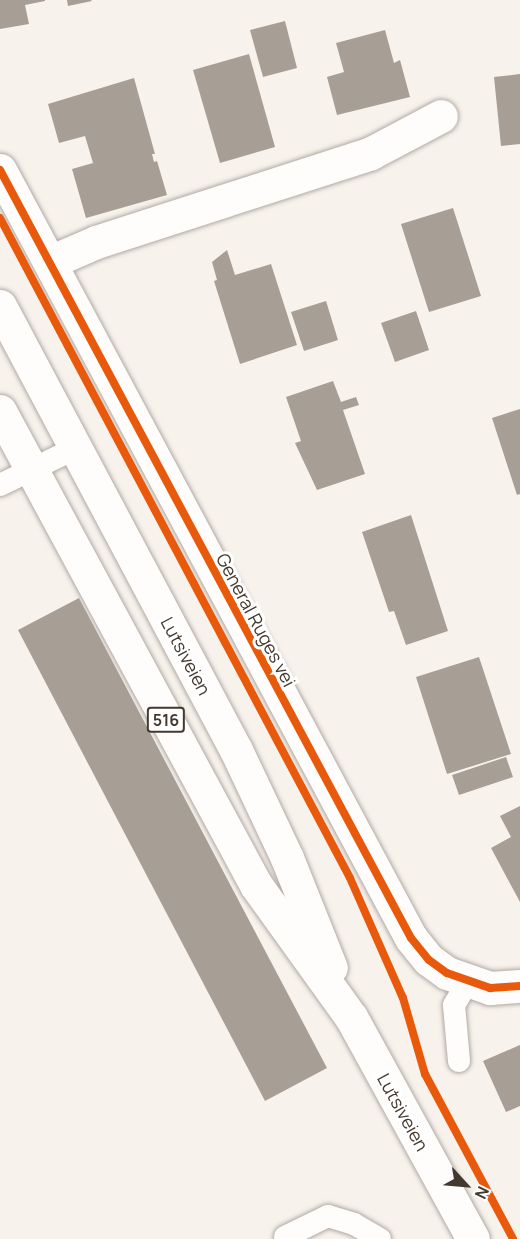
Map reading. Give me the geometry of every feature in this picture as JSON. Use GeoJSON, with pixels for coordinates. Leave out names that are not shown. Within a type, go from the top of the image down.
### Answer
{"type":"FeatureCollection","features":[{"type":"Feature","properties":{"kind":"main road"},"geometry":{"type":"LineString","coordinates":[[50,262],[96,242],[370,153],[441,116]]}},
{"type":"Feature","properties":{"kind":"main road","name":"General Ruges vei"},"geometry":{"type":"LineString","coordinates":[[0,170],[411,938],[429,960],[468,982],[490,988],[520,986]]}},
{"type":"Feature","properties":{"kind":"main road","name":"Lutsiveien"},"geometry":{"type":"LineString","coordinates":[[0,306],[236,750],[287,858],[351,1017],[473,1239]]}},
{"type":"Feature","properties":{"kind":"main road","name":"Lutsiveien"},"geometry":{"type":"LineString","coordinates":[[0,411],[31,473],[256,885],[351,1017]]}},
{"type":"Feature","properties":{"kind":"lane"},"geometry":{"type":"LineString","coordinates":[[0,485],[31,473],[76,448]]}},
{"type":"Feature","properties":{"kind":"lane"},"geometry":{"type":"LineString","coordinates":[[459,1061],[454,1005],[468,982]]}},
{"type":"Feature","properties":{"kind":"lane"},"geometry":{"type":"LineString","coordinates":[[285,1237],[328,1216],[354,1224],[380,1239]]}},
{"type":"Feature","properties":{"kind":"building"},"geometry":{"type":"Polygon","coordinates":[[[0,0],[45,1],[25,5],[29,24],[0,29],[0,0]]]}},
{"type":"Feature","properties":{"kind":"building"},"geometry":{"type":"Polygon","coordinates":[[[67,0],[91,0],[92,1],[68,6],[67,0]]]}},
{"type":"Feature","properties":{"kind":"building"},"geometry":{"type":"Polygon","coordinates":[[[285,21],[297,68],[263,77],[250,30],[285,21]]]}},
{"type":"Feature","properties":{"kind":"building"},"geometry":{"type":"Polygon","coordinates":[[[385,30],[394,63],[400,60],[410,97],[337,115],[327,77],[344,72],[336,43],[385,30]]]}},
{"type":"Feature","properties":{"kind":"building"},"geometry":{"type":"Polygon","coordinates":[[[249,54],[275,147],[220,163],[193,70],[249,54]]]}},
{"type":"Feature","properties":{"kind":"building"},"geometry":{"type":"Polygon","coordinates":[[[520,74],[520,144],[501,146],[494,77],[520,74]]]}},
{"type":"Feature","properties":{"kind":"building"},"geometry":{"type":"Polygon","coordinates":[[[134,78],[155,154],[152,154],[154,162],[157,161],[167,195],[86,218],[72,169],[93,163],[85,136],[59,143],[48,104],[134,78]]]}},
{"type":"Feature","properties":{"kind":"building"},"geometry":{"type":"Polygon","coordinates":[[[453,208],[481,296],[429,312],[401,224],[453,208]]]}},
{"type":"Feature","properties":{"kind":"building"},"geometry":{"type":"Polygon","coordinates":[[[227,250],[235,275],[271,264],[297,345],[240,364],[214,281],[217,280],[212,262],[227,250]]]}},
{"type":"Feature","properties":{"kind":"building"},"geometry":{"type":"Polygon","coordinates":[[[326,301],[338,340],[304,351],[291,312],[326,301]]]}},
{"type":"Feature","properties":{"kind":"building"},"geometry":{"type":"Polygon","coordinates":[[[416,311],[429,350],[395,362],[381,323],[416,311]]]}},
{"type":"Feature","properties":{"kind":"building"},"geometry":{"type":"Polygon","coordinates":[[[333,381],[341,402],[356,397],[359,405],[343,410],[365,474],[317,490],[295,443],[301,441],[286,397],[333,381]]]}},
{"type":"Feature","properties":{"kind":"building"},"geometry":{"type":"Polygon","coordinates":[[[520,409],[520,494],[517,495],[492,418],[520,409]]]}},
{"type":"Feature","properties":{"kind":"building"},"geometry":{"type":"Polygon","coordinates":[[[411,515],[448,631],[406,645],[394,611],[389,612],[362,532],[411,515]]]}},
{"type":"Feature","properties":{"kind":"building"},"geometry":{"type":"Polygon","coordinates":[[[79,598],[327,1068],[265,1101],[18,630],[79,598]]]}},
{"type":"Feature","properties":{"kind":"building"},"geometry":{"type":"Polygon","coordinates":[[[479,657],[511,754],[447,774],[416,677],[479,657]]]}},
{"type":"Feature","properties":{"kind":"building"},"geometry":{"type":"Polygon","coordinates":[[[506,757],[513,777],[459,795],[452,775],[506,757]]]}},
{"type":"Feature","properties":{"kind":"building"},"geometry":{"type":"Polygon","coordinates":[[[520,806],[520,902],[491,848],[511,837],[500,816],[520,806]]]}},
{"type":"Feature","properties":{"kind":"building"},"geometry":{"type":"Polygon","coordinates":[[[520,1045],[520,1106],[506,1112],[483,1061],[520,1045]]]}},
{"type":"Feature","properties":{"kind":"cycle path"},"geometry":{"type":"LineString","coordinates":[[0,170],[411,938],[429,960],[447,973],[490,988],[520,986]]}},
{"type":"Feature","properties":{"kind":"cycle path"},"geometry":{"type":"LineString","coordinates":[[0,218],[350,878],[403,998],[425,1074],[513,1239]]}}]}
